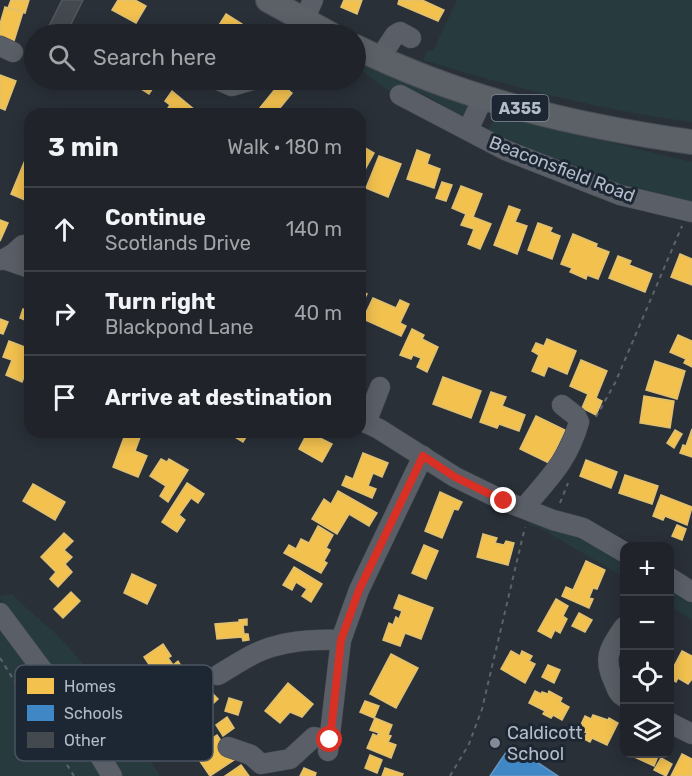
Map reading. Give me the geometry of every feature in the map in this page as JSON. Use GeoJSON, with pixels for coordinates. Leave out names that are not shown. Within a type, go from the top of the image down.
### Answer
{"type":"FeatureCollection","features":[{"type":"Feature","properties":{"kind":"main road"},"geometry":{"type":"LineString","coordinates":[[267,0],[314,23]]}},
{"type":"Feature","properties":{"kind":"main road","name":"A355"},"geometry":{"type":"LineString","coordinates":[[366,52],[483,98],[559,118],[692,142]]}},
{"type":"Feature","properties":{"kind":"street"},"geometry":{"type":"LineString","coordinates":[[380,59],[395,34],[400,32],[411,38]]}},
{"type":"Feature","properties":{"kind":"street","name":"Beaconsfield Road"},"geometry":{"type":"LineString","coordinates":[[400,95],[505,150],[620,195],[690,212]]}},
{"type":"Feature","properties":{"kind":"street","name":"Beaconsfield Road"},"geometry":{"type":"LineString","coordinates":[[468,130],[483,98]]}},
{"type":"Feature","properties":{"kind":"street"},"geometry":{"type":"LineString","coordinates":[[2,260],[23,245]]}},
{"type":"Feature","properties":{"kind":"street"},"geometry":{"type":"LineString","coordinates":[[2,260],[24,266]]}},
{"type":"Feature","properties":{"kind":"street"},"geometry":{"type":"LineString","coordinates":[[366,415],[380,387]]}},
{"type":"Feature","properties":{"kind":"street"},"geometry":{"type":"LineString","coordinates":[[526,509],[562,463],[573,441],[579,422],[576,416],[562,405]]}},
{"type":"Feature","properties":{"kind":"street"},"geometry":{"type":"LineString","coordinates":[[366,423],[455,477],[504,501],[553,520],[584,528],[620,550]]}},
{"type":"Feature","properties":{"kind":"street"},"geometry":{"type":"LineString","coordinates":[[228,747],[251,755],[258,770],[290,759],[314,737],[329,745],[341,640],[359,590],[423,456]]}},
{"type":"Feature","properties":{"kind":"street"},"geometry":{"type":"LineString","coordinates":[[674,581],[692,592]]}},
{"type":"Feature","properties":{"kind":"street"},"geometry":{"type":"LineString","coordinates":[[0,613],[39,665]]}},
{"type":"Feature","properties":{"kind":"street"},"geometry":{"type":"LineString","coordinates":[[620,633],[611,646],[607,667],[620,695]]}},
{"type":"Feature","properties":{"kind":"street"},"geometry":{"type":"LineString","coordinates":[[218,675],[263,650],[291,643],[341,640]]}},
{"type":"Feature","properties":{"kind":"street"},"geometry":{"type":"LineString","coordinates":[[674,725],[692,734]]}},
{"type":"Feature","properties":{"kind":"street"},"geometry":{"type":"LineString","coordinates":[[103,761],[112,776]]}},
{"type":"Feature","properties":{"kind":"path"},"geometry":{"type":"LineString","coordinates":[[596,418],[615,382],[690,212]]}},
{"type":"Feature","properties":{"kind":"path"},"geometry":{"type":"LineString","coordinates":[[553,520],[570,478]]}},
{"type":"Feature","properties":{"kind":"path"},"geometry":{"type":"LineString","coordinates":[[450,776],[469,744],[482,709],[526,509]]}},
{"type":"Feature","properties":{"kind":"path"},"geometry":{"type":"LineString","coordinates":[[0,658],[15,682]]}},
{"type":"Feature","properties":{"kind":"path"},"geometry":{"type":"LineString","coordinates":[[65,761],[74,776]]}},
{"type":"Feature","properties":{"kind":"green space"},"geometry":{"type":"Polygon","coordinates":[[[457,0],[692,0],[692,122],[556,97],[423,60],[427,51],[433,51],[457,0]]]}},
{"type":"Feature","properties":{"kind":"green space"},"geometry":{"type":"Polygon","coordinates":[[[366,61],[463,99],[468,106],[465,113],[459,116],[417,92],[400,89],[391,92],[366,74],[366,61]]]}},
{"type":"Feature","properties":{"kind":"green space"},"geometry":{"type":"Polygon","coordinates":[[[496,115],[692,162],[692,207],[577,173],[486,134],[496,115]]]}},
{"type":"Feature","properties":{"kind":"green space"},"geometry":{"type":"Polygon","coordinates":[[[531,517],[590,540],[620,558],[620,575],[540,528],[528,524],[531,517]]]}},
{"type":"Feature","properties":{"kind":"green space"},"geometry":{"type":"Polygon","coordinates":[[[674,592],[692,601],[692,620],[674,609],[674,592]]]}},
{"type":"Feature","properties":{"kind":"green space"},"geometry":{"type":"Polygon","coordinates":[[[12,594],[57,635],[84,665],[47,665],[0,596],[12,594]]]}},
{"type":"Feature","properties":{"kind":"green space"},"geometry":{"type":"Polygon","coordinates":[[[0,621],[31,665],[15,665],[15,761],[96,761],[104,776],[0,776],[0,621]]]}},
{"type":"Feature","properties":{"kind":"green space"},"geometry":{"type":"Polygon","coordinates":[[[110,761],[151,761],[160,776],[119,776],[110,761]]]}},
{"type":"Feature","properties":{"kind":"building: Homes"},"geometry":{"type":"Polygon","coordinates":[[[11,0],[29,0],[25,13],[8,8],[11,0]]]}},
{"type":"Feature","properties":{"kind":"building: Homes"},"geometry":{"type":"Polygon","coordinates":[[[118,0],[135,0],[146,6],[136,23],[112,10],[118,0]]]}},
{"type":"Feature","properties":{"kind":"building: Homes"},"geometry":{"type":"Polygon","coordinates":[[[344,0],[362,0],[357,14],[341,7],[344,0]]]}},
{"type":"Feature","properties":{"kind":"building: Homes"},"geometry":{"type":"Polygon","coordinates":[[[399,0],[422,0],[444,10],[438,21],[398,4],[399,0]]]}},
{"type":"Feature","properties":{"kind":"building: Homes"},"geometry":{"type":"Polygon","coordinates":[[[5,7],[23,12],[14,41],[0,36],[0,24],[5,7]]]}},
{"type":"Feature","properties":{"kind":"building: Homes"},"geometry":{"type":"Polygon","coordinates":[[[226,14],[242,24],[220,24],[226,14]]]}},
{"type":"Feature","properties":{"kind":"building: Homes"},"geometry":{"type":"Polygon","coordinates":[[[0,75],[16,81],[5,110],[0,108],[0,75]]]}},
{"type":"Feature","properties":{"kind":"building: Homes"},"geometry":{"type":"Polygon","coordinates":[[[274,90],[288,90],[292,93],[280,108],[260,108],[274,90]]]}},
{"type":"Feature","properties":{"kind":"building: Homes"},"geometry":{"type":"Polygon","coordinates":[[[172,91],[192,108],[168,108],[170,105],[165,101],[172,91]]]}},
{"type":"Feature","properties":{"kind":"building: Homes"},"geometry":{"type":"Polygon","coordinates":[[[366,148],[374,153],[366,168],[366,148]]]}},
{"type":"Feature","properties":{"kind":"building: Homes"},"geometry":{"type":"Polygon","coordinates":[[[417,150],[430,155],[427,164],[440,169],[434,188],[407,179],[417,150]]]}},
{"type":"Feature","properties":{"kind":"building: Homes"},"geometry":{"type":"Polygon","coordinates":[[[379,156],[401,164],[388,197],[366,188],[379,156]]]}},
{"type":"Feature","properties":{"kind":"building: Homes"},"geometry":{"type":"Polygon","coordinates":[[[24,163],[24,199],[11,194],[24,163]]]}},
{"type":"Feature","properties":{"kind":"building: Homes"},"geometry":{"type":"Polygon","coordinates":[[[442,182],[452,185],[446,201],[436,198],[442,182]]]}},
{"type":"Feature","properties":{"kind":"building: Homes"},"geometry":{"type":"Polygon","coordinates":[[[461,186],[482,194],[473,217],[491,224],[480,249],[468,244],[474,229],[461,225],[466,214],[452,208],[461,186]]]}},
{"type":"Feature","properties":{"kind":"building: Homes"},"geometry":{"type":"Polygon","coordinates":[[[509,206],[520,210],[515,222],[527,226],[517,254],[494,245],[509,206]]]}},
{"type":"Feature","properties":{"kind":"building: Homes"},"geometry":{"type":"Polygon","coordinates":[[[0,220],[8,223],[0,241],[0,220]]]}},
{"type":"Feature","properties":{"kind":"building: Homes"},"geometry":{"type":"Polygon","coordinates":[[[538,223],[552,228],[550,232],[560,236],[552,259],[528,250],[538,223]]]}},
{"type":"Feature","properties":{"kind":"building: Homes"},"geometry":{"type":"Polygon","coordinates":[[[573,234],[609,252],[598,279],[587,275],[586,279],[570,272],[572,268],[561,264],[573,234]]]}},
{"type":"Feature","properties":{"kind":"building: Homes"},"geometry":{"type":"Polygon","coordinates":[[[680,254],[692,259],[692,285],[671,277],[680,254]]]}},
{"type":"Feature","properties":{"kind":"building: Homes"},"geometry":{"type":"Polygon","coordinates":[[[618,256],[631,261],[629,265],[652,274],[645,292],[609,278],[618,256]]]}},
{"type":"Feature","properties":{"kind":"building: Homes"},"geometry":{"type":"Polygon","coordinates":[[[373,298],[396,308],[400,300],[409,304],[400,323],[406,326],[401,336],[366,320],[366,313],[373,298]]]}},
{"type":"Feature","properties":{"kind":"building: Homes"},"geometry":{"type":"Polygon","coordinates":[[[23,309],[24,309],[24,320],[20,318],[23,309]]]}},
{"type":"Feature","properties":{"kind":"building: Homes"},"geometry":{"type":"Polygon","coordinates":[[[0,319],[8,322],[3,334],[0,333],[0,319]]]}},
{"type":"Feature","properties":{"kind":"building: Homes"},"geometry":{"type":"Polygon","coordinates":[[[412,329],[424,335],[422,339],[438,347],[427,372],[417,367],[421,358],[413,355],[411,359],[400,355],[412,329]]]}},
{"type":"Feature","properties":{"kind":"building: Homes"},"geometry":{"type":"Polygon","coordinates":[[[678,335],[692,341],[692,367],[684,363],[686,359],[670,352],[678,335]]]}},
{"type":"Feature","properties":{"kind":"building: Homes"},"geometry":{"type":"Polygon","coordinates":[[[547,339],[576,351],[567,374],[548,366],[544,376],[532,371],[539,355],[532,351],[536,343],[544,346],[547,339]]]}},
{"type":"Feature","properties":{"kind":"building: Homes"},"geometry":{"type":"Polygon","coordinates":[[[9,341],[24,347],[22,382],[6,375],[12,360],[3,357],[9,341]]]}},
{"type":"Feature","properties":{"kind":"building: Homes"},"geometry":{"type":"Polygon","coordinates":[[[581,360],[607,371],[596,398],[602,401],[596,415],[582,408],[588,394],[570,386],[581,360]]]}},
{"type":"Feature","properties":{"kind":"building: Homes"},"geometry":{"type":"Polygon","coordinates":[[[655,361],[685,371],[677,399],[646,390],[655,361]]]}},
{"type":"Feature","properties":{"kind":"building: Homes"},"geometry":{"type":"Polygon","coordinates":[[[443,377],[481,391],[471,418],[433,404],[443,377]]]}},
{"type":"Feature","properties":{"kind":"building: Homes"},"geometry":{"type":"Polygon","coordinates":[[[491,392],[506,397],[502,406],[525,415],[519,431],[499,424],[497,428],[480,422],[491,392]]]}},
{"type":"Feature","properties":{"kind":"building: Homes"},"geometry":{"type":"Polygon","coordinates":[[[644,396],[674,401],[670,428],[640,423],[644,396]]]}},
{"type":"Feature","properties":{"kind":"building: Homes"},"geometry":{"type":"Polygon","coordinates":[[[536,416],[565,430],[549,463],[520,449],[536,416]]]}},
{"type":"Feature","properties":{"kind":"building: Homes"},"geometry":{"type":"Polygon","coordinates":[[[692,429],[692,457],[680,453],[683,445],[686,446],[692,429]]]}},
{"type":"Feature","properties":{"kind":"building: Homes"},"geometry":{"type":"Polygon","coordinates":[[[675,430],[682,434],[674,448],[667,443],[675,430]]]}},
{"type":"Feature","properties":{"kind":"building: Homes"},"geometry":{"type":"Polygon","coordinates":[[[124,438],[140,438],[135,451],[147,456],[138,477],[113,467],[124,438]]]}},
{"type":"Feature","properties":{"kind":"building: Homes"},"geometry":{"type":"Polygon","coordinates":[[[305,438],[320,438],[332,444],[322,462],[299,449],[305,438]]]}},
{"type":"Feature","properties":{"kind":"building: Homes"},"geometry":{"type":"Polygon","coordinates":[[[363,453],[388,463],[382,477],[373,473],[368,486],[376,489],[372,498],[342,485],[346,476],[353,479],[363,453]]]}},
{"type":"Feature","properties":{"kind":"building: Homes"},"geometry":{"type":"Polygon","coordinates":[[[161,459],[167,462],[169,459],[188,470],[168,502],[160,496],[166,486],[150,476],[161,459]]]}},
{"type":"Feature","properties":{"kind":"building: Homes"},"geometry":{"type":"Polygon","coordinates":[[[586,460],[617,472],[611,488],[580,476],[586,460]]]}},
{"type":"Feature","properties":{"kind":"building: Homes"},"geometry":{"type":"Polygon","coordinates":[[[625,475],[658,486],[652,504],[619,493],[625,475]]]}},
{"type":"Feature","properties":{"kind":"building: Homes"},"geometry":{"type":"Polygon","coordinates":[[[187,483],[204,494],[198,503],[191,498],[179,515],[185,520],[177,532],[162,522],[187,483]]]}},
{"type":"Feature","properties":{"kind":"building: Homes"},"geometry":{"type":"Polygon","coordinates":[[[33,484],[65,502],[55,520],[23,501],[33,484]]]}},
{"type":"Feature","properties":{"kind":"building: Homes"},"geometry":{"type":"Polygon","coordinates":[[[338,491],[377,513],[369,526],[349,514],[337,534],[312,519],[324,499],[331,504],[338,491]]]}},
{"type":"Feature","properties":{"kind":"building: Homes"},"geometry":{"type":"Polygon","coordinates":[[[440,492],[462,502],[458,510],[454,509],[442,538],[425,531],[440,492]]]}},
{"type":"Feature","properties":{"kind":"building: Homes"},"geometry":{"type":"Polygon","coordinates":[[[661,495],[692,507],[687,525],[665,516],[663,520],[653,516],[661,495]]]}},
{"type":"Feature","properties":{"kind":"building: Homes"},"geometry":{"type":"Polygon","coordinates":[[[677,525],[686,529],[682,540],[672,536],[677,525]]]}},
{"type":"Feature","properties":{"kind":"building: Homes"},"geometry":{"type":"Polygon","coordinates":[[[318,526],[333,535],[326,548],[330,550],[324,561],[327,563],[321,573],[284,553],[289,545],[296,549],[301,539],[309,543],[318,526]]]}},
{"type":"Feature","properties":{"kind":"building: Homes"},"geometry":{"type":"Polygon","coordinates":[[[64,533],[73,541],[64,550],[72,557],[65,564],[72,572],[58,587],[50,579],[56,572],[41,557],[64,533]]]}},
{"type":"Feature","properties":{"kind":"building: Homes"},"geometry":{"type":"Polygon","coordinates":[[[483,534],[497,538],[495,543],[504,545],[506,541],[514,543],[508,565],[477,557],[483,534]]]}},
{"type":"Feature","properties":{"kind":"building: Homes"},"geometry":{"type":"Polygon","coordinates":[[[424,545],[438,551],[426,579],[412,573],[424,545]]]}},
{"type":"Feature","properties":{"kind":"building: Homes"},"geometry":{"type":"Polygon","coordinates":[[[586,561],[605,570],[597,589],[593,588],[589,598],[593,599],[589,608],[562,596],[566,587],[573,590],[586,561]]]}},
{"type":"Feature","properties":{"kind":"building: Homes"},"geometry":{"type":"Polygon","coordinates":[[[294,567],[322,584],[311,602],[302,596],[307,589],[296,582],[292,590],[283,585],[294,567]]]}},
{"type":"Feature","properties":{"kind":"building: Homes"},"geometry":{"type":"Polygon","coordinates":[[[132,574],[156,585],[147,604],[124,593],[132,574]]]}},
{"type":"Feature","properties":{"kind":"building: Homes"},"geometry":{"type":"Polygon","coordinates":[[[71,592],[80,601],[63,618],[54,609],[71,592]]]}},
{"type":"Feature","properties":{"kind":"building: Homes"},"geometry":{"type":"Polygon","coordinates":[[[399,595],[433,608],[421,639],[405,633],[400,646],[383,640],[389,623],[393,625],[396,617],[399,619],[402,611],[394,608],[399,595]]]}},
{"type":"Feature","properties":{"kind":"building: Homes"},"geometry":{"type":"Polygon","coordinates":[[[556,599],[568,606],[563,616],[567,619],[560,633],[555,630],[551,638],[538,631],[556,599]]]}},
{"type":"Feature","properties":{"kind":"building: Homes"},"geometry":{"type":"Polygon","coordinates":[[[579,613],[592,620],[585,632],[572,626],[579,613]]]}},
{"type":"Feature","properties":{"kind":"building: Homes"},"geometry":{"type":"Polygon","coordinates":[[[247,619],[247,625],[243,625],[244,634],[248,634],[249,640],[243,641],[242,637],[217,639],[215,624],[247,619]]]}},
{"type":"Feature","properties":{"kind":"building: Homes"},"geometry":{"type":"Polygon","coordinates":[[[163,644],[171,656],[168,658],[173,665],[149,665],[144,657],[163,644]]]}},
{"type":"Feature","properties":{"kind":"building: Homes"},"geometry":{"type":"Polygon","coordinates":[[[511,651],[520,656],[522,651],[532,656],[529,661],[535,664],[525,683],[501,669],[511,651]]]}},
{"type":"Feature","properties":{"kind":"building: Homes"},"geometry":{"type":"Polygon","coordinates":[[[682,651],[692,656],[692,679],[688,684],[678,678],[676,682],[674,681],[674,666],[682,651]]]}},
{"type":"Feature","properties":{"kind":"building: Homes"},"geometry":{"type":"Polygon","coordinates":[[[391,654],[418,668],[396,708],[370,694],[391,654]]]}},
{"type":"Feature","properties":{"kind":"building: Homes"},"geometry":{"type":"Polygon","coordinates":[[[548,665],[560,670],[554,683],[542,677],[548,665]]]}},
{"type":"Feature","properties":{"kind":"building: Homes"},"geometry":{"type":"Polygon","coordinates":[[[288,683],[313,704],[302,717],[290,712],[280,723],[265,711],[288,683]]]}},
{"type":"Feature","properties":{"kind":"building: Homes"},"geometry":{"type":"Polygon","coordinates":[[[535,691],[548,694],[549,691],[562,698],[560,702],[569,707],[562,720],[553,715],[551,718],[543,714],[545,711],[529,703],[535,691]]]}},
{"type":"Feature","properties":{"kind":"building: Homes"},"geometry":{"type":"Polygon","coordinates":[[[213,694],[218,699],[213,704],[213,694]]]}},
{"type":"Feature","properties":{"kind":"building: Homes"},"geometry":{"type":"Polygon","coordinates":[[[229,698],[242,702],[238,715],[225,711],[229,698]]]}},
{"type":"Feature","properties":{"kind":"building: Homes"},"geometry":{"type":"Polygon","coordinates":[[[365,701],[379,706],[374,718],[360,712],[365,701]]]}},
{"type":"Feature","properties":{"kind":"building: Homes"},"geometry":{"type":"Polygon","coordinates":[[[593,715],[608,720],[609,718],[618,723],[607,745],[592,738],[590,742],[584,739],[587,733],[579,729],[585,716],[591,719],[593,715]]]}},
{"type":"Feature","properties":{"kind":"building: Homes"},"geometry":{"type":"Polygon","coordinates":[[[227,717],[234,728],[223,736],[216,725],[227,717]]]}},
{"type":"Feature","properties":{"kind":"building: Homes"},"geometry":{"type":"Polygon","coordinates":[[[375,718],[392,725],[388,742],[396,745],[391,758],[367,748],[373,734],[377,736],[379,733],[370,730],[375,718]]]}},
{"type":"Feature","properties":{"kind":"building: Homes"},"geometry":{"type":"Polygon","coordinates":[[[217,735],[234,760],[210,776],[200,761],[213,761],[213,738],[217,735]]]}},
{"type":"Feature","properties":{"kind":"building: Homes"},"geometry":{"type":"Polygon","coordinates":[[[682,754],[692,759],[692,776],[671,776],[682,754]]]}},
{"type":"Feature","properties":{"kind":"building: Homes"},"geometry":{"type":"Polygon","coordinates":[[[370,755],[382,760],[377,773],[365,768],[370,755]]]}},
{"type":"Feature","properties":{"kind":"building: Homes"},"geometry":{"type":"Polygon","coordinates":[[[637,758],[657,758],[654,766],[637,758]]]}},
{"type":"Feature","properties":{"kind":"building: Homes"},"geometry":{"type":"Polygon","coordinates":[[[661,758],[672,764],[666,776],[654,770],[661,758]]]}},
{"type":"Feature","properties":{"kind":"building: Homes"},"geometry":{"type":"Polygon","coordinates":[[[241,765],[249,776],[225,776],[241,765]]]}},
{"type":"Feature","properties":{"kind":"building: Homes"},"geometry":{"type":"Polygon","coordinates":[[[304,768],[316,773],[315,776],[300,776],[304,768]]]}},
{"type":"Feature","properties":{"kind":"building: Homes"},"geometry":{"type":"Polygon","coordinates":[[[385,768],[403,774],[402,776],[382,776],[385,768]]]}},
{"type":"Feature","properties":{"kind":"building: Schools"},"geometry":{"type":"Polygon","coordinates":[[[511,745],[558,776],[490,776],[511,745]]]}},
{"type":"Feature","properties":{"kind":"building: Other"},"geometry":{"type":"Polygon","coordinates":[[[62,0],[83,0],[71,24],[50,24],[62,0]]]}},
{"type":"Feature","properties":{"kind":"place","name":"Caldicott School"},"geometry":{"type":"Point","coordinates":[495,743]}},
{"type":"Feature","properties":{"kind":"route"},"geometry":{"type":"LineString","coordinates":[[330,740],[341,640],[359,590],[423,456],[455,477],[504,501]]}}]}
